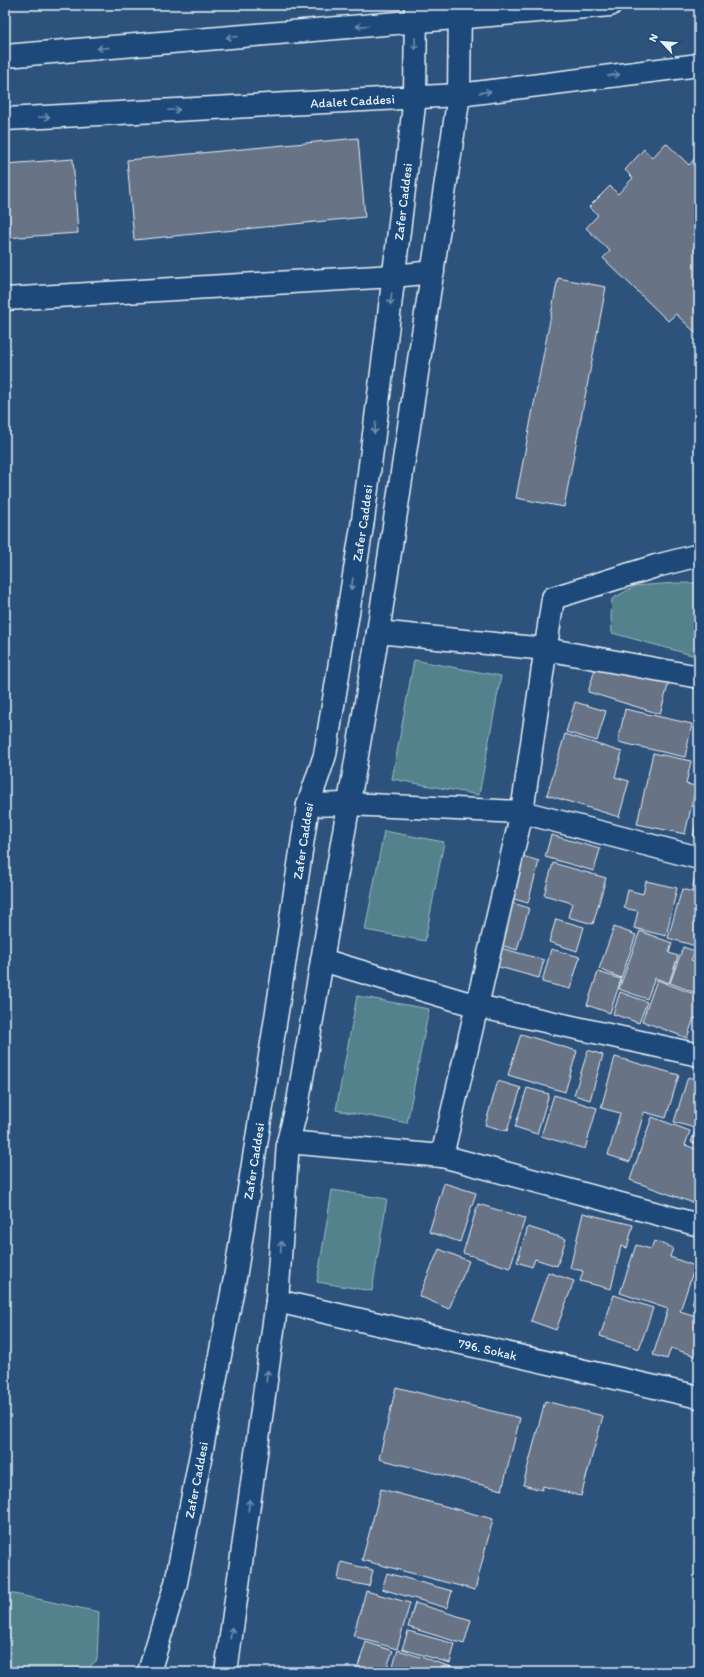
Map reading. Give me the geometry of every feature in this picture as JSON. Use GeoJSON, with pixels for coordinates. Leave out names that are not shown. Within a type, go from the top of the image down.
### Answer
{"type":"FeatureCollection","features":[{"type":"Feature","properties":{"kind":"main road"},"geometry":{"type":"LineString","coordinates":[[5,56],[416,13],[610,5]]}},
{"type":"Feature","properties":{"kind":"main road"},"geometry":{"type":"LineString","coordinates":[[226,1672],[277,1301],[288,1142],[297,1107],[378,632],[433,272],[459,95],[460,12]]}},
{"type":"Feature","properties":{"kind":"main road","name":"Zafer Caddesi"},"geometry":{"type":"LineString","coordinates":[[149,1672],[176,1583],[235,1278],[308,805],[325,755],[363,520],[415,97],[416,13]]}},
{"type":"Feature","properties":{"kind":"main road","name":"Adalet Caddesi"},"geometry":{"type":"LineString","coordinates":[[5,119],[459,95],[699,65]]}},
{"type":"Feature","properties":{"kind":"main road"},"geometry":{"type":"LineString","coordinates":[[5,300],[394,276],[433,272]]}},
{"type":"Feature","properties":{"kind":"main road"},"geometry":{"type":"LineString","coordinates":[[442,1156],[522,812],[553,598],[656,566],[699,555]]}},
{"type":"Feature","properties":{"kind":"main road"},"geometry":{"type":"LineString","coordinates":[[378,632],[545,649],[699,677]]}},
{"type":"Feature","properties":{"kind":"main road"},"geometry":{"type":"LineString","coordinates":[[308,805],[348,804],[522,812],[699,858]]}},
{"type":"Feature","properties":{"kind":"main road"},"geometry":{"type":"LineString","coordinates":[[322,960],[477,1006],[699,1054]]}},
{"type":"Feature","properties":{"kind":"main road"},"geometry":{"type":"LineString","coordinates":[[288,1142],[442,1156],[699,1225]]}},
{"type":"Feature","properties":{"kind":"main road","name":"796. Sokak"},"geometry":{"type":"LineString","coordinates":[[277,1301],[699,1397]]}},
{"type":"Feature","properties":{"kind":"green space"},"geometry":{"type":"Polygon","coordinates":[[[699,583],[699,657],[612,633],[612,599],[635,586],[699,583]]]}},
{"type":"Feature","properties":{"kind":"green space"},"geometry":{"type":"Polygon","coordinates":[[[414,660],[501,676],[479,795],[392,779],[414,660]]]}},
{"type":"Feature","properties":{"kind":"green space"},"geometry":{"type":"Polygon","coordinates":[[[384,831],[444,842],[425,941],[365,930],[384,831]]]}},
{"type":"Feature","properties":{"kind":"green space"},"geometry":{"type":"Polygon","coordinates":[[[357,996],[429,1009],[407,1123],[336,1110],[357,996]]]}},
{"type":"Feature","properties":{"kind":"green space"},"geometry":{"type":"Polygon","coordinates":[[[332,1190],[387,1199],[372,1291],[317,1282],[332,1190]]]}},
{"type":"Feature","properties":{"kind":"green space"},"geometry":{"type":"Polygon","coordinates":[[[5,1592],[99,1612],[97,1660],[84,1672],[26,1672],[5,1667],[5,1592]]]}},
{"type":"Feature","properties":{"kind":"building"},"geometry":{"type":"Polygon","coordinates":[[[358,138],[365,217],[134,240],[127,160],[358,138]]]}},
{"type":"Feature","properties":{"kind":"building"},"geometry":{"type":"Polygon","coordinates":[[[666,143],[689,165],[697,156],[699,159],[699,336],[676,314],[668,321],[603,258],[610,251],[586,228],[598,215],[589,207],[610,186],[618,194],[633,178],[625,170],[644,149],[652,158],[666,143]]]}},
{"type":"Feature","properties":{"kind":"building"},"geometry":{"type":"Polygon","coordinates":[[[73,159],[78,233],[5,238],[5,164],[73,159]]]}},
{"type":"Feature","properties":{"kind":"building"},"geometry":{"type":"Polygon","coordinates":[[[558,278],[606,287],[564,507],[516,498],[558,278]]]}},
{"type":"Feature","properties":{"kind":"building"},"geometry":{"type":"Polygon","coordinates":[[[598,660],[669,682],[660,714],[588,692],[598,660]]]}},
{"type":"Feature","properties":{"kind":"building"},"geometry":{"type":"Polygon","coordinates":[[[575,702],[606,711],[597,741],[566,732],[575,702]]]}},
{"type":"Feature","properties":{"kind":"building"},"geometry":{"type":"Polygon","coordinates":[[[625,709],[692,724],[685,757],[618,742],[625,709]]]}},
{"type":"Feature","properties":{"kind":"building"},"geometry":{"type":"Polygon","coordinates":[[[565,734],[622,752],[615,777],[629,781],[619,817],[547,795],[565,734]]]}},
{"type":"Feature","properties":{"kind":"building"},"geometry":{"type":"Polygon","coordinates":[[[699,734],[699,750],[696,750],[699,734]]]}},
{"type":"Feature","properties":{"kind":"building"},"geometry":{"type":"Polygon","coordinates":[[[653,753],[691,761],[686,784],[696,786],[685,834],[637,824],[653,753]]]}},
{"type":"Feature","properties":{"kind":"building"},"geometry":{"type":"Polygon","coordinates":[[[699,811],[699,838],[693,837],[699,811]]]}},
{"type":"Feature","properties":{"kind":"building"},"geometry":{"type":"Polygon","coordinates":[[[551,835],[600,849],[594,871],[545,857],[551,835]]]}},
{"type":"Feature","properties":{"kind":"building"},"geometry":{"type":"Polygon","coordinates":[[[519,855],[539,861],[528,903],[507,897],[519,855]]]}},
{"type":"Feature","properties":{"kind":"building"},"geometry":{"type":"Polygon","coordinates":[[[553,863],[606,878],[593,924],[568,917],[572,903],[544,895],[553,863]]]}},
{"type":"Feature","properties":{"kind":"building"},"geometry":{"type":"Polygon","coordinates":[[[695,875],[699,876],[699,892],[692,891],[695,875]]]}},
{"type":"Feature","properties":{"kind":"building"},"geometry":{"type":"Polygon","coordinates":[[[646,881],[677,888],[666,936],[634,928],[638,911],[624,908],[628,890],[643,894],[646,881]]]}},
{"type":"Feature","properties":{"kind":"building"},"geometry":{"type":"Polygon","coordinates":[[[682,889],[699,894],[699,947],[668,938],[682,889]]]}},
{"type":"Feature","properties":{"kind":"building"},"geometry":{"type":"Polygon","coordinates":[[[506,901],[529,908],[517,950],[494,943],[506,901]]]}},
{"type":"Feature","properties":{"kind":"building"},"geometry":{"type":"Polygon","coordinates":[[[556,919],[584,927],[577,951],[549,942],[556,919]]]}},
{"type":"Feature","properties":{"kind":"building"},"geometry":{"type":"Polygon","coordinates":[[[614,927],[636,935],[621,978],[599,969],[614,927]]]}},
{"type":"Feature","properties":{"kind":"building"},"geometry":{"type":"Polygon","coordinates":[[[640,931],[672,943],[669,953],[678,956],[669,983],[655,978],[647,999],[619,989],[640,931]]]}},
{"type":"Feature","properties":{"kind":"building"},"geometry":{"type":"Polygon","coordinates":[[[497,947],[544,960],[539,978],[492,965],[497,947]]]}},
{"type":"Feature","properties":{"kind":"building"},"geometry":{"type":"Polygon","coordinates":[[[683,947],[695,951],[691,960],[699,963],[699,994],[670,983],[683,947]]]}},
{"type":"Feature","properties":{"kind":"building"},"geometry":{"type":"Polygon","coordinates":[[[551,949],[580,957],[570,989],[542,982],[551,949]]]}},
{"type":"Feature","properties":{"kind":"building"},"geometry":{"type":"Polygon","coordinates":[[[598,972],[621,979],[610,1013],[587,1005],[598,972]]]}},
{"type":"Feature","properties":{"kind":"building"},"geometry":{"type":"Polygon","coordinates":[[[657,980],[699,996],[699,1020],[694,1018],[687,1038],[642,1021],[657,980]]]}},
{"type":"Feature","properties":{"kind":"building"},"geometry":{"type":"Polygon","coordinates":[[[620,992],[647,1002],[639,1023],[613,1014],[620,992]]]}},
{"type":"Feature","properties":{"kind":"building"},"geometry":{"type":"Polygon","coordinates":[[[521,1034],[577,1051],[565,1092],[508,1075],[521,1034]]]}},
{"type":"Feature","properties":{"kind":"building"},"geometry":{"type":"Polygon","coordinates":[[[588,1050],[603,1055],[590,1100],[574,1095],[588,1050]]]}},
{"type":"Feature","properties":{"kind":"building"},"geometry":{"type":"Polygon","coordinates":[[[615,1057],[679,1075],[666,1118],[644,1112],[630,1162],[608,1155],[620,1113],[601,1108],[615,1057]]]}},
{"type":"Feature","properties":{"kind":"building"},"geometry":{"type":"Polygon","coordinates":[[[688,1077],[699,1081],[698,1129],[674,1122],[688,1077]]]}},
{"type":"Feature","properties":{"kind":"building"},"geometry":{"type":"Polygon","coordinates":[[[498,1081],[521,1088],[507,1131],[485,1125],[498,1081]]]}},
{"type":"Feature","properties":{"kind":"building"},"geometry":{"type":"Polygon","coordinates":[[[527,1088],[549,1094],[537,1134],[515,1127],[527,1088]]]}},
{"type":"Feature","properties":{"kind":"building"},"geometry":{"type":"Polygon","coordinates":[[[554,1095],[597,1108],[585,1149],[541,1136],[554,1095]]]}},
{"type":"Feature","properties":{"kind":"building"},"geometry":{"type":"Polygon","coordinates":[[[652,1117],[690,1131],[685,1145],[699,1150],[699,1205],[630,1180],[652,1117]]]}},
{"type":"Feature","properties":{"kind":"building"},"geometry":{"type":"Polygon","coordinates":[[[695,1131],[699,1132],[699,1145],[691,1142],[695,1131]]]}},
{"type":"Feature","properties":{"kind":"building"},"geometry":{"type":"Polygon","coordinates":[[[444,1183],[476,1193],[460,1242],[429,1232],[444,1183]]]}},
{"type":"Feature","properties":{"kind":"building"},"geometry":{"type":"Polygon","coordinates":[[[478,1204],[525,1218],[510,1268],[463,1253],[478,1204]]]}},
{"type":"Feature","properties":{"kind":"building"},"geometry":{"type":"Polygon","coordinates":[[[583,1213],[633,1225],[627,1248],[621,1246],[611,1289],[580,1281],[583,1271],[570,1268],[583,1213]]]}},
{"type":"Feature","properties":{"kind":"building"},"geometry":{"type":"Polygon","coordinates":[[[528,1227],[566,1239],[557,1266],[535,1259],[532,1267],[517,1262],[528,1227]]]}},
{"type":"Feature","properties":{"kind":"building"},"geometry":{"type":"Polygon","coordinates":[[[654,1241],[673,1248],[670,1257],[695,1266],[680,1311],[699,1317],[699,1357],[671,1348],[667,1359],[653,1355],[668,1309],[620,1293],[636,1245],[651,1249],[654,1241]]]}},
{"type":"Feature","properties":{"kind":"building"},"geometry":{"type":"Polygon","coordinates":[[[439,1249],[469,1261],[449,1309],[419,1296],[439,1249]]]}},
{"type":"Feature","properties":{"kind":"building"},"geometry":{"type":"Polygon","coordinates":[[[548,1272],[574,1281],[556,1330],[531,1321],[548,1272]]]}},
{"type":"Feature","properties":{"kind":"building"},"geometry":{"type":"Polygon","coordinates":[[[699,1281],[699,1306],[692,1304],[699,1281]]]}},
{"type":"Feature","properties":{"kind":"building"},"geometry":{"type":"Polygon","coordinates":[[[614,1295],[653,1308],[639,1349],[600,1336],[614,1295]]]}},
{"type":"Feature","properties":{"kind":"building"},"geometry":{"type":"Polygon","coordinates":[[[396,1387],[520,1418],[502,1490],[379,1459],[396,1387]]]}},
{"type":"Feature","properties":{"kind":"building"},"geometry":{"type":"Polygon","coordinates":[[[545,1401],[603,1416],[581,1496],[543,1486],[542,1490],[523,1485],[545,1401]]]}},
{"type":"Feature","properties":{"kind":"building"},"geometry":{"type":"Polygon","coordinates":[[[381,1489],[493,1519],[475,1590],[362,1560],[381,1489]]]}},
{"type":"Feature","properties":{"kind":"building"},"geometry":{"type":"Polygon","coordinates":[[[341,1562],[373,1570],[369,1586],[338,1580],[341,1562]]]}},
{"type":"Feature","properties":{"kind":"building"},"geometry":{"type":"Polygon","coordinates":[[[387,1573],[452,1591],[447,1608],[382,1589],[387,1573]]]}},
{"type":"Feature","properties":{"kind":"building"},"geometry":{"type":"Polygon","coordinates":[[[366,1591],[410,1603],[397,1649],[353,1636],[366,1591]]]}},
{"type":"Feature","properties":{"kind":"building"},"geometry":{"type":"Polygon","coordinates":[[[415,1603],[471,1620],[464,1644],[408,1627],[415,1603]]]}},
{"type":"Feature","properties":{"kind":"building"},"geometry":{"type":"Polygon","coordinates":[[[408,1631],[455,1644],[450,1663],[402,1649],[408,1631]]]}},
{"type":"Feature","properties":{"kind":"building"},"geometry":{"type":"Polygon","coordinates":[[[366,1642],[393,1651],[385,1672],[356,1672],[366,1642]]]}},
{"type":"Feature","properties":{"kind":"building"},"geometry":{"type":"Polygon","coordinates":[[[398,1650],[458,1669],[458,1672],[391,1672],[398,1650]]]}}]}
